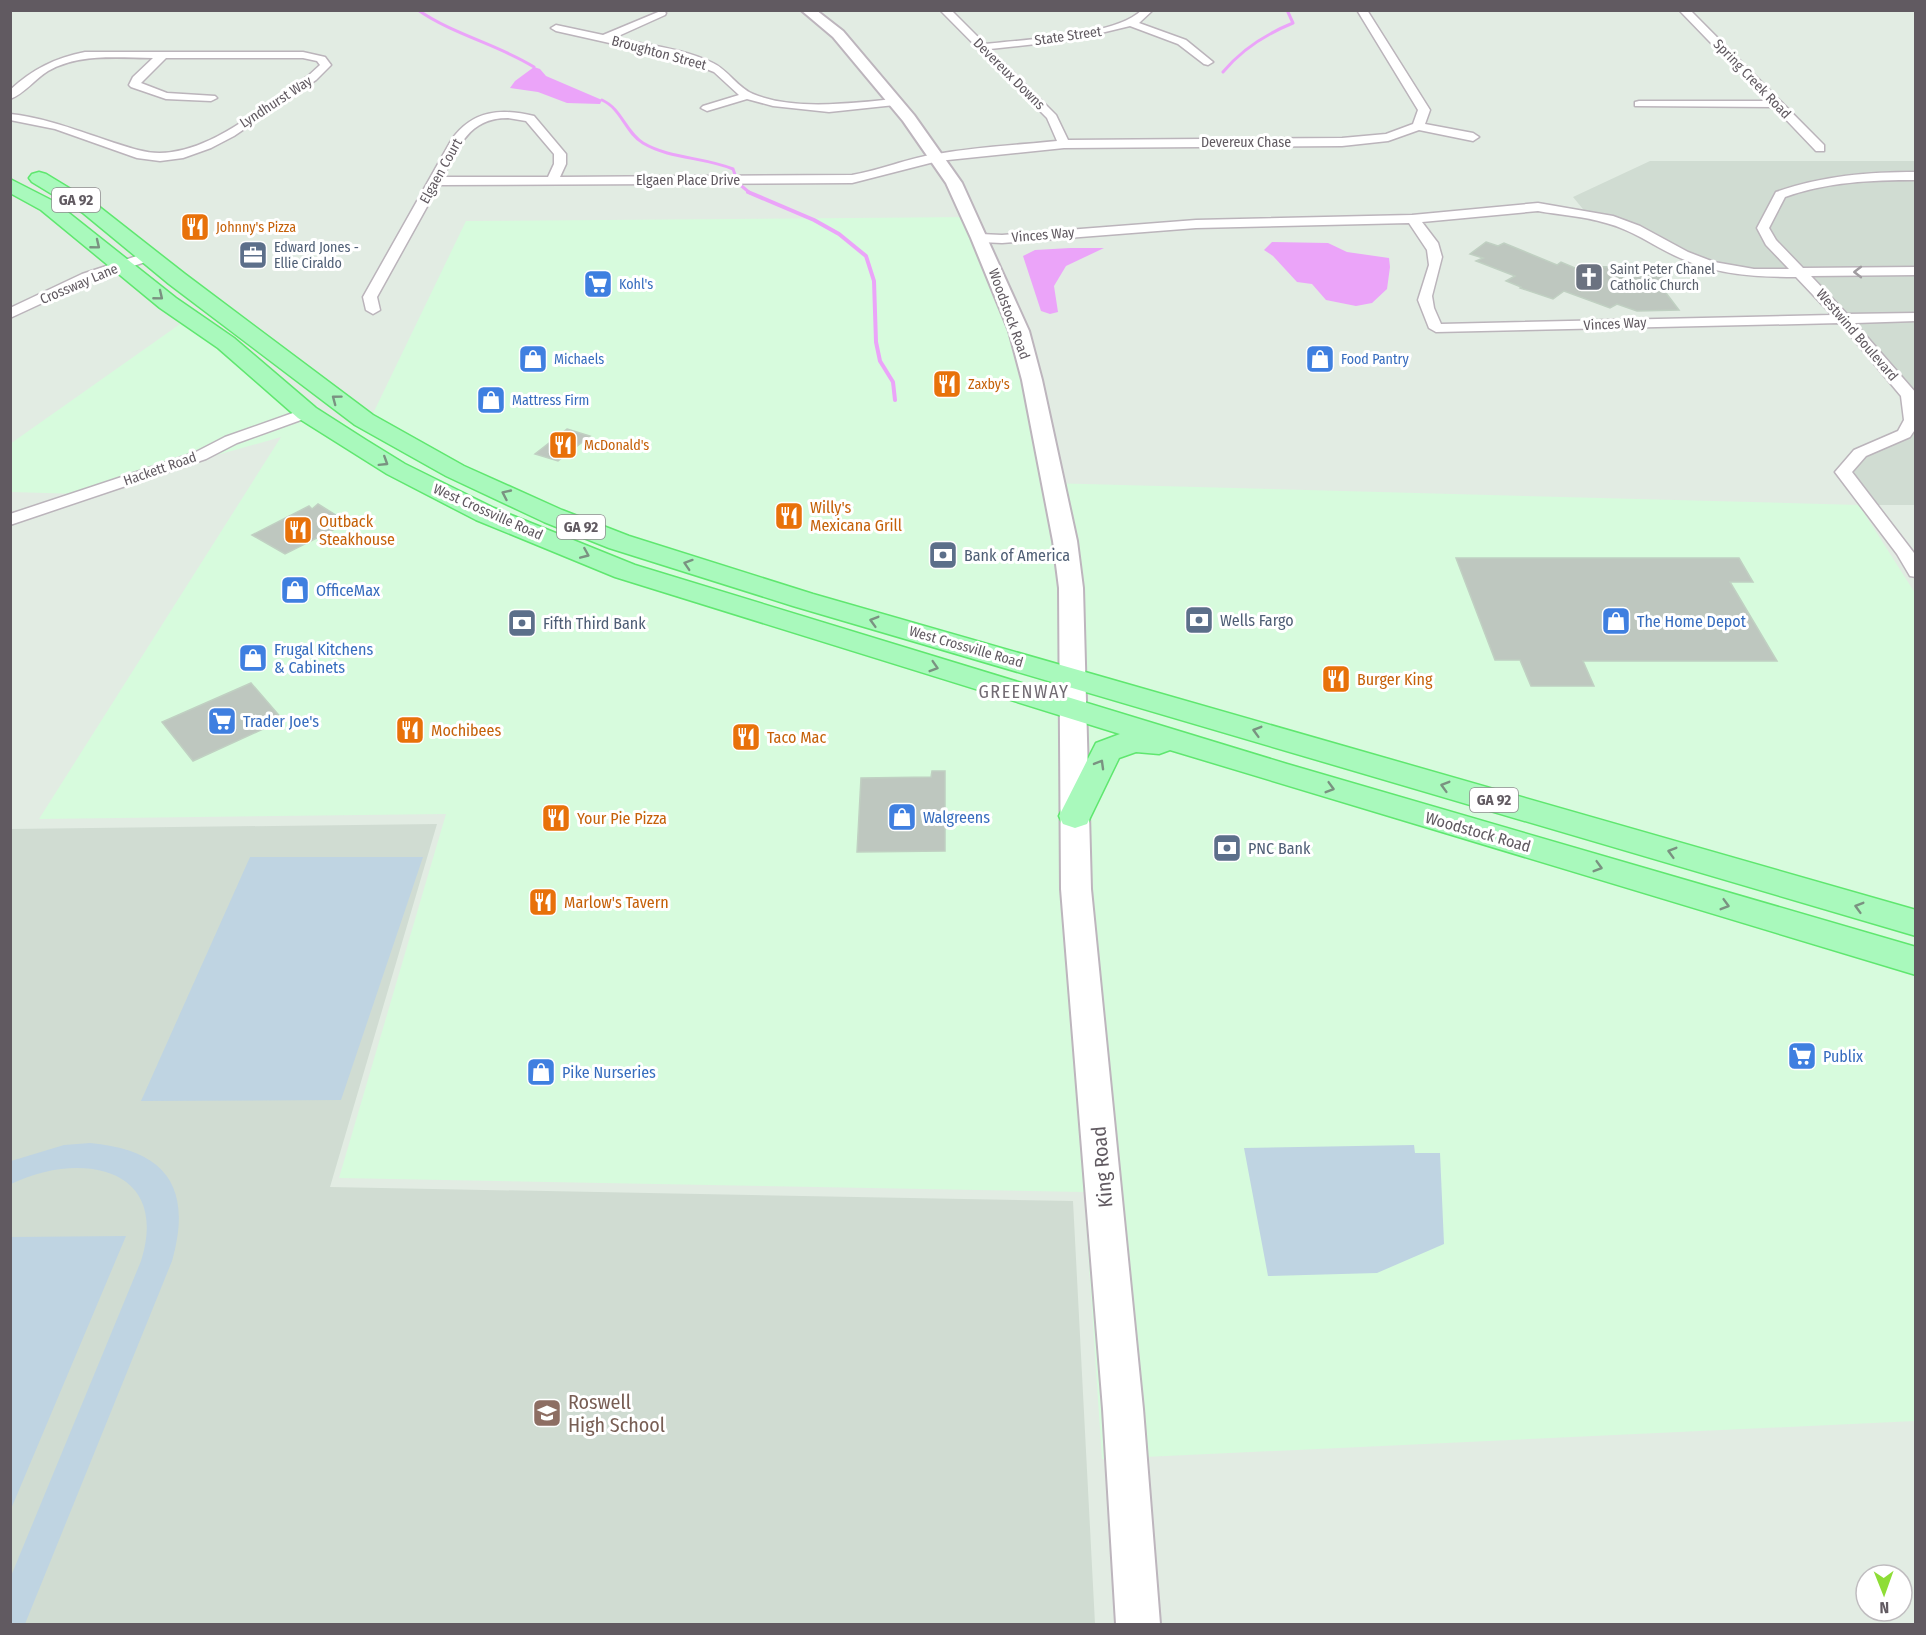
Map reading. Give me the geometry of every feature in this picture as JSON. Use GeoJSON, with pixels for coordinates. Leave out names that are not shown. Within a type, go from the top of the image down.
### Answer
{"type":"FeatureCollection","features":[{"type":"Feature","properties":{"kind":"main road","name":"West Crossville Road"},"geometry":{"type":"LineString","coordinates":[[10,165],[52,184],[90,209],[364,420],[455,471],[552,516],[620,542],[803,600],[1072,677]]}},
{"type":"Feature","properties":{"kind":"main road","name":"West Crossville Road"},"geometry":{"type":"LineString","coordinates":[[10,185],[25,191],[48,206],[168,303],[226,344],[307,413],[396,469],[485,514],[625,571],[1073,709]]}},
{"type":"Feature","properties":{"kind":"main road","name":"GA 92"},"geometry":{"type":"LineString","coordinates":[[1072,677],[1916,923]]}},
{"type":"Feature","properties":{"kind":"main road","name":"Woodstock Road"},"geometry":{"type":"LineString","coordinates":[[1073,709],[1916,961]]}},
{"type":"Feature","properties":{"kind":"main road"},"geometry":{"type":"LineString","coordinates":[[1075,816],[1107,751],[1133,741],[1191,746]]}},
{"type":"Feature","properties":{"kind":"street","name":"Woodstock Road"},"geometry":{"type":"LineString","coordinates":[[807,10],[838,34],[938,157],[985,238],[1020,335],[1032,380],[1065,541],[1071,588],[1073,709]]}},
{"type":"Feature","properties":{"kind":"street","name":"Devereux Downs"},"geometry":{"type":"LineString","coordinates":[[945,10],[1052,117],[1064,144]]}},
{"type":"Feature","properties":{"kind":"street","name":"State Street"},"geometry":{"type":"LineString","coordinates":[[983,47],[1090,34],[1133,24],[1146,15],[1148,10]]}},
{"type":"Feature","properties":{"kind":"street"},"geometry":{"type":"LineString","coordinates":[[1362,10],[1422,105],[1424,110],[1418,126],[1473,137]]}},
{"type":"Feature","properties":{"kind":"street","name":"Spring Creek Road"},"geometry":{"type":"LineString","coordinates":[[1684,10],[1820,148]]}},
{"type":"Feature","properties":{"kind":"street"},"geometry":{"type":"LineString","coordinates":[[605,38],[661,13]]}},
{"type":"Feature","properties":{"kind":"street"},"geometry":{"type":"LineString","coordinates":[[1133,24],[1182,42],[1208,62]]}},
{"type":"Feature","properties":{"kind":"street","name":"Broughton Street"},"geometry":{"type":"LineString","coordinates":[[556,28],[707,64],[718,70],[747,96]]}},
{"type":"Feature","properties":{"kind":"street","name":"Lyndhurst Way"},"geometry":{"type":"LineString","coordinates":[[10,96],[37,72],[62,59],[94,54],[303,55],[321,59],[326,65],[312,78],[205,148],[168,157],[142,155],[85,133],[40,121],[10,117]]}},
{"type":"Feature","properties":{"kind":"street"},"geometry":{"type":"LineString","coordinates":[[163,55],[137,79],[135,85],[166,96],[211,98]]}},
{"type":"Feature","properties":{"kind":"street"},"geometry":{"type":"LineString","coordinates":[[707,108],[747,96],[805,108],[829,109],[895,102]]}},
{"type":"Feature","properties":{"kind":"street"},"geometry":{"type":"LineString","coordinates":[[1639,104],[1776,104]]}},
{"type":"Feature","properties":{"kind":"street","name":"Elgaen Court"},"geometry":{"type":"LineString","coordinates":[[374,310],[370,297],[466,127],[475,120],[503,114],[530,117],[560,154],[560,164],[553,180]]}},
{"type":"Feature","properties":{"kind":"street","name":"Devereux Chase"},"geometry":{"type":"LineString","coordinates":[[938,157],[1064,144],[1342,142],[1388,137],[1418,126]]}},
{"type":"Feature","properties":{"kind":"street"},"geometry":{"type":"LineString","coordinates":[[168,157],[168,171]]}},
{"type":"Feature","properties":{"kind":"street","name":"Elgaen Place Drive"},"geometry":{"type":"LineString","coordinates":[[436,181],[852,179],[938,157]]}},
{"type":"Feature","properties":{"kind":"street","name":"Westwind Boulevard"},"geometry":{"type":"LineString","coordinates":[[1916,176],[1832,178],[1780,195],[1763,228],[1771,242],[1843,318],[1909,395],[1912,420],[1904,434],[1860,453],[1843,472],[1910,553],[1916,572]]}},
{"type":"Feature","properties":{"kind":"street","name":"Vinces Way"},"geometry":{"type":"LineString","coordinates":[[985,238],[1002,239],[1177,225],[1412,219],[1523,208],[1554,208],[1621,223],[1683,255],[1711,266],[1754,273],[1916,271]]}},
{"type":"Feature","properties":{"kind":"street","name":"Vinces Way"},"geometry":{"type":"LineString","coordinates":[[1412,219],[1436,251],[1437,261],[1425,295],[1425,304],[1436,328],[1916,317]]}},
{"type":"Feature","properties":{"kind":"street","name":"Crossway Lane"},"geometry":{"type":"LineString","coordinates":[[10,315],[87,277],[149,256]]}},
{"type":"Feature","properties":{"kind":"street","name":"Hackett Road"},"geometry":{"type":"LineString","coordinates":[[10,520],[200,456],[231,440],[307,413]]}},
{"type":"Feature","properties":{"kind":"street","name":"King Road"},"geometry":{"type":"LineString","coordinates":[[1073,709],[1076,889],[1123,1409],[1138,1624]]}},
{"type":"Feature","properties":{"kind":"shaded area"},"geometry":{"type":"Polygon","coordinates":[[[534,67],[540,69],[546,76],[602,100],[600,104],[567,103],[538,92],[510,88],[515,81],[534,67]]]}},
{"type":"Feature","properties":{"kind":"shaded area"},"geometry":{"type":"Polygon","coordinates":[[[1650,161],[1915,161],[1915,505],[1868,505],[1843,472],[1860,453],[1904,434],[1909,395],[1803,274],[1730,270],[1618,222],[1587,214],[1573,197],[1650,161]]]}},
{"type":"Feature","properties":{"kind":"shaded area"},"geometry":{"type":"Polygon","coordinates":[[[970,217],[1001,284],[1047,483],[1859,505],[1915,593],[1915,1421],[1102,1459],[1084,1192],[339,1178],[446,814],[39,819],[281,437],[80,494],[11,492],[10,444],[190,317],[299,410],[366,428],[466,221],[970,217]]]}},
{"type":"Feature","properties":{"kind":"shaded area"},"geometry":{"type":"Polygon","coordinates":[[[1272,242],[1328,243],[1347,252],[1389,258],[1387,289],[1372,303],[1356,306],[1326,300],[1312,284],[1297,282],[1273,256],[1264,250],[1272,242]]]}},
{"type":"Feature","properties":{"kind":"shaded area"},"geometry":{"type":"Polygon","coordinates":[[[1104,248],[1066,266],[1054,286],[1058,312],[1050,314],[1041,311],[1023,256],[1035,250],[1104,248]]]}},
{"type":"Feature","properties":{"kind":"shaded area","name":"Roswell High School"},"geometry":{"type":"Polygon","coordinates":[[[437,824],[330,1187],[1073,1201],[1095,1624],[11,1624],[10,829],[437,824]]]}},
{"type":"Feature","properties":{"kind":"shaded area"},"geometry":{"type":"Polygon","coordinates":[[[250,857],[423,857],[341,1100],[141,1101],[250,857]]]}},
{"type":"Feature","properties":{"kind":"shaded area"},"geometry":{"type":"Polygon","coordinates":[[[90,1143],[116,1147],[138,1154],[155,1164],[167,1177],[175,1193],[179,1212],[178,1235],[172,1261],[25,1624],[11,1624],[11,1576],[141,1261],[147,1229],[143,1204],[131,1186],[112,1174],[89,1169],[64,1169],[37,1174],[11,1184],[11,1161],[64,1145],[90,1143]]]}},
{"type":"Feature","properties":{"kind":"shaded area"},"geometry":{"type":"Polygon","coordinates":[[[1414,1145],[1415,1153],[1440,1153],[1444,1244],[1377,1273],[1268,1276],[1244,1148],[1414,1145]]]}},
{"type":"Feature","properties":{"kind":"shaded area"},"geometry":{"type":"Polygon","coordinates":[[[126,1236],[11,1509],[11,1237],[126,1236]]]}},
{"type":"Feature","properties":{"kind":"building","name":"Saint Peter Chanel Catholic Church"},"geometry":{"type":"Polygon","coordinates":[[[1486,242],[1498,246],[1504,243],[1557,265],[1561,262],[1599,278],[1592,267],[1651,266],[1655,272],[1662,272],[1673,288],[1663,289],[1679,310],[1637,311],[1617,304],[1610,308],[1564,291],[1553,299],[1520,288],[1506,281],[1515,276],[1476,261],[1483,258],[1470,254],[1486,242]]]}},
{"type":"Feature","properties":{"kind":"building","name":"McDonald's"},"geometry":{"type":"Polygon","coordinates":[[[567,429],[590,436],[558,461],[535,454],[567,429]]]}},
{"type":"Feature","properties":{"kind":"building","name":"Outback Steakhouse"},"geometry":{"type":"Polygon","coordinates":[[[318,504],[339,517],[335,520],[343,525],[285,554],[252,535],[309,506],[312,509],[318,504]]]}},
{"type":"Feature","properties":{"kind":"building","name":"The Home Depot"},"geometry":{"type":"Polygon","coordinates":[[[1456,558],[1739,558],[1753,582],[1730,582],[1777,661],[1583,661],[1594,686],[1531,686],[1520,660],[1495,660],[1456,558]]]}},
{"type":"Feature","properties":{"kind":"building","name":"Trader Joe's"},"geometry":{"type":"Polygon","coordinates":[[[251,683],[283,720],[193,761],[162,722],[251,683]]]}},
{"type":"Feature","properties":{"kind":"building","name":"Walgreens"},"geometry":{"type":"Polygon","coordinates":[[[932,771],[945,771],[945,851],[857,852],[861,778],[931,777],[932,771]]]}},
{"type":"Feature","properties":{"kind":"waterway"},"geometry":{"type":"LineString","coordinates":[[418,10],[446,26],[534,67]]}},
{"type":"Feature","properties":{"kind":"waterway"},"geometry":{"type":"LineString","coordinates":[[1223,72],[1255,43],[1293,23],[1287,10]]}},
{"type":"Feature","properties":{"kind":"waterway"},"geometry":{"type":"LineString","coordinates":[[602,100],[614,109],[632,133],[643,143],[664,152],[733,169],[738,183],[750,193]]}},
{"type":"Feature","properties":{"kind":"waterway"},"geometry":{"type":"LineString","coordinates":[[750,193],[814,220],[839,234],[866,256],[874,281],[876,342],[880,361],[893,382],[895,400]]}},
{"type":"Feature","properties":{"kind":"place","name":"Johnny's Pizza"},"geometry":{"type":"Point","coordinates":[195,227]}},
{"type":"Feature","properties":{"kind":"place","name":"Edward Jones - Ellie Ciraldo"},"geometry":{"type":"Point","coordinates":[253,255]}},
{"type":"Feature","properties":{"kind":"place","name":"Saint Peter Chanel Catholic Church"},"geometry":{"type":"Point","coordinates":[1589,277]}},
{"type":"Feature","properties":{"kind":"place","name":"Kohl's"},"geometry":{"type":"Point","coordinates":[598,284]}},
{"type":"Feature","properties":{"kind":"place","name":"Michaels"},"geometry":{"type":"Point","coordinates":[533,359]}},
{"type":"Feature","properties":{"kind":"place","name":"Food Pantry"},"geometry":{"type":"Point","coordinates":[1320,359]}},
{"type":"Feature","properties":{"kind":"place","name":"Zaxby's"},"geometry":{"type":"Point","coordinates":[947,384]}},
{"type":"Feature","properties":{"kind":"place","name":"Mattress Firm"},"geometry":{"type":"Point","coordinates":[491,400]}},
{"type":"Feature","properties":{"kind":"place","name":"McDonald's"},"geometry":{"type":"Point","coordinates":[563,445]}},
{"type":"Feature","properties":{"kind":"place","name":"Willy's Mexicana Grill"},"geometry":{"type":"Point","coordinates":[789,516]}},
{"type":"Feature","properties":{"kind":"place","name":"Outback Steakhouse"},"geometry":{"type":"Point","coordinates":[298,530]}},
{"type":"Feature","properties":{"kind":"place","name":"Bank of America"},"geometry":{"type":"Point","coordinates":[943,555]}},
{"type":"Feature","properties":{"kind":"place","name":"OfficeMax"},"geometry":{"type":"Point","coordinates":[295,590]}},
{"type":"Feature","properties":{"kind":"place","name":"Wells Fargo"},"geometry":{"type":"Point","coordinates":[1199,620]}},
{"type":"Feature","properties":{"kind":"place","name":"The Home Depot"},"geometry":{"type":"Point","coordinates":[1616,621]}},
{"type":"Feature","properties":{"kind":"place","name":"Fifth Third Bank"},"geometry":{"type":"Point","coordinates":[522,623]}},
{"type":"Feature","properties":{"kind":"place","name":"Frugal Kitchens & Cabinets"},"geometry":{"type":"Point","coordinates":[253,658]}},
{"type":"Feature","properties":{"kind":"place","name":"Burger King"},"geometry":{"type":"Point","coordinates":[1336,679]}},
{"type":"Feature","properties":{"kind":"place","name":"Trader Joe's"},"geometry":{"type":"Point","coordinates":[222,721]}},
{"type":"Feature","properties":{"kind":"place","name":"Mochibees"},"geometry":{"type":"Point","coordinates":[410,730]}},
{"type":"Feature","properties":{"kind":"place","name":"Taco Mac"},"geometry":{"type":"Point","coordinates":[746,737]}},
{"type":"Feature","properties":{"kind":"place","name":"Walgreens"},"geometry":{"type":"Point","coordinates":[902,817]}},
{"type":"Feature","properties":{"kind":"place","name":"Your Pie Pizza"},"geometry":{"type":"Point","coordinates":[556,818]}},
{"type":"Feature","properties":{"kind":"place","name":"PNC Bank"},"geometry":{"type":"Point","coordinates":[1227,848]}},
{"type":"Feature","properties":{"kind":"place","name":"Marlow's Tavern"},"geometry":{"type":"Point","coordinates":[543,902]}},
{"type":"Feature","properties":{"kind":"place","name":"Publix"},"geometry":{"type":"Point","coordinates":[1802,1056]}},
{"type":"Feature","properties":{"kind":"place","name":"Pike Nurseries"},"geometry":{"type":"Point","coordinates":[541,1072]}},
{"type":"Feature","properties":{"kind":"place","name":"Roswell High School"},"geometry":{"type":"Point","coordinates":[547,1413]}},
{"type":"Feature","properties":{"kind":"district","name":"GREENWAY"},"geometry":{"type":"Point","coordinates":[1024,692]}}]}
